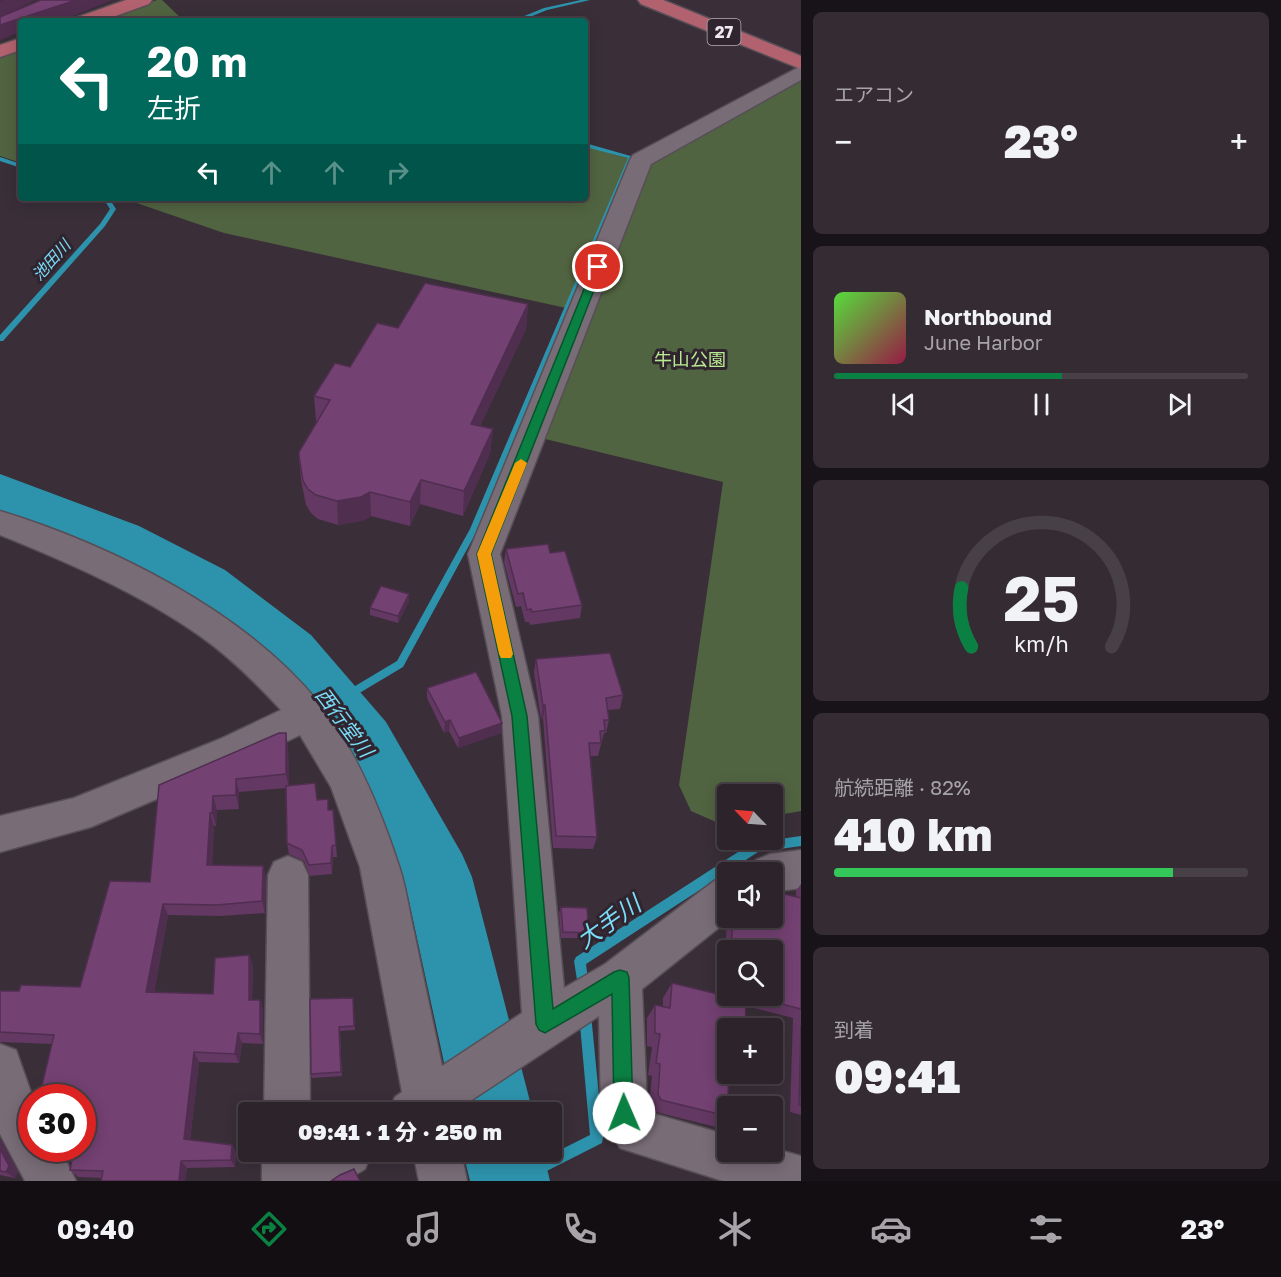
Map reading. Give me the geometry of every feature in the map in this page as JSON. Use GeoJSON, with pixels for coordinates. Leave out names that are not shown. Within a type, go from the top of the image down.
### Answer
{"type":"FeatureCollection","features":[{"type":"Feature","properties":{"kind":"main road"},"geometry":{"type":"LineString","coordinates":[[93,18],[143,0]]}},
{"type":"Feature","properties":{"kind":"main road","name":"27"},"geometry":{"type":"LineString","coordinates":[[647,0],[801,63]]}},
{"type":"Feature","properties":{"kind":"main road"},"geometry":{"type":"LineString","coordinates":[[0,51],[18,45]]}},
{"type":"Feature","properties":{"kind":"street"},"geometry":{"type":"LineString","coordinates":[[545,1024],[520,716],[484,554],[641,160],[801,72]]}},
{"type":"Feature","properties":{"kind":"street"},"geometry":{"type":"LineString","coordinates":[[0,523],[60,546],[133,579],[213,626],[265,669],[307,715],[347,780],[380,867],[422,1102]]}},
{"type":"Feature","properties":{"kind":"street"},"geometry":{"type":"LineString","coordinates":[[0,834],[76,815],[233,750],[307,715]]}},
{"type":"Feature","properties":{"kind":"street"},"geometry":{"type":"LineString","coordinates":[[783,871],[801,869]]}},
{"type":"Feature","properties":{"kind":"street"},"geometry":{"type":"LineString","coordinates":[[286,1102],[288,875]]}},
{"type":"Feature","properties":{"kind":"street"},"geometry":{"type":"LineString","coordinates":[[434,1102],[545,1024],[620,978],[717,903]]}},
{"type":"Feature","properties":{"kind":"street"},"geometry":{"type":"LineString","coordinates":[[620,978],[624,1113],[636,1132],[801,1180]]}},
{"type":"Feature","properties":{"kind":"street"},"geometry":{"type":"LineString","coordinates":[[0,1066],[18,1122]]}},
{"type":"Feature","properties":{"kind":"street"},"geometry":{"type":"LineString","coordinates":[[40,1162],[52,1181]]}},
{"type":"Feature","properties":{"kind":"street"},"geometry":{"type":"LineString","coordinates":[[286,1162],[286,1181]]}},
{"type":"Feature","properties":{"kind":"street"},"geometry":{"type":"LineString","coordinates":[[300,1181],[331,1162]]}},
{"type":"Feature","properties":{"kind":"street"},"geometry":{"type":"LineString","coordinates":[[439,1162],[443,1181]]}},
{"type":"Feature","properties":{"kind":"green space"},"geometry":{"type":"Polygon","coordinates":[[[162,0],[181,18],[108,18],[162,0]]]}},
{"type":"Feature","properties":{"kind":"green space"},"geometry":{"type":"Polygon","coordinates":[[[18,51],[18,162],[0,156],[0,57],[18,51]]]}},
{"type":"Feature","properties":{"kind":"green space","name":"牛山公園"},"geometry":{"type":"Polygon","coordinates":[[[801,80],[801,811],[783,814],[783,784],[717,784],[717,822],[691,811],[679,785],[723,482],[541,438],[589,313],[224,233],[131,201],[588,201],[588,147],[649,164],[801,80]]]}},
{"type":"Feature","properties":{"kind":"building"},"geometry":{"type":"Polygon","coordinates":[[[41,0],[76,0],[0,25],[0,17],[41,0]]]}},
{"type":"Feature","properties":{"kind":"building"},"geometry":{"type":"Polygon","coordinates":[[[425,283],[528,304],[471,424],[493,429],[464,491],[421,480],[410,502],[370,492],[361,497],[337,501],[316,495],[303,481],[299,456],[299,452],[330,400],[314,396],[335,363],[350,367],[377,323],[398,328],[425,283]]]}},
{"type":"Feature","properties":{"kind":"building"},"geometry":{"type":"Polygon","coordinates":[[[548,544],[550,553],[565,551],[582,605],[532,612],[531,609],[527,610],[523,593],[518,594],[506,549],[548,544]]]}},
{"type":"Feature","properties":{"kind":"building"},"geometry":{"type":"Polygon","coordinates":[[[381,586],[409,594],[398,616],[370,608],[381,586]]]}},
{"type":"Feature","properties":{"kind":"building"},"geometry":{"type":"Polygon","coordinates":[[[610,653],[623,695],[606,698],[609,720],[604,720],[605,731],[600,731],[601,743],[589,743],[597,837],[556,836],[545,705],[543,706],[536,659],[610,653]]]}},
{"type":"Feature","properties":{"kind":"building"},"geometry":{"type":"Polygon","coordinates":[[[476,672],[502,723],[459,738],[450,720],[445,722],[427,688],[476,672]]]}},
{"type":"Feature","properties":{"kind":"building"},"geometry":{"type":"Polygon","coordinates":[[[279,733],[286,733],[286,774],[236,779],[236,795],[213,796],[212,813],[210,813],[207,865],[263,866],[262,901],[217,905],[163,904],[146,992],[213,994],[215,958],[249,955],[249,1000],[260,1000],[260,1034],[238,1033],[235,1054],[194,1052],[184,1139],[232,1145],[231,1160],[181,1161],[179,1181],[101,1181],[103,1171],[70,1170],[72,1162],[96,1162],[96,1084],[42,1084],[54,1035],[0,1032],[0,991],[19,991],[21,985],[80,987],[110,881],[150,882],[159,785],[279,733]]]}},
{"type":"Feature","properties":{"kind":"building"},"geometry":{"type":"Polygon","coordinates":[[[315,783],[317,800],[328,799],[328,810],[333,810],[336,845],[332,846],[331,863],[309,865],[302,850],[287,843],[286,786],[315,783]]]}},
{"type":"Feature","properties":{"kind":"building"},"geometry":{"type":"Polygon","coordinates":[[[783,894],[801,898],[801,1009],[783,1004],[783,940],[732,940],[732,928],[783,928],[783,894]]]}},
{"type":"Feature","properties":{"kind":"building"},"geometry":{"type":"Polygon","coordinates":[[[561,907],[587,908],[589,933],[563,932],[561,907]]]}},
{"type":"Feature","properties":{"kind":"building"},"geometry":{"type":"Polygon","coordinates":[[[672,983],[717,994],[717,1006],[746,1006],[745,1018],[717,1018],[717,1084],[729,1084],[728,1096],[717,1096],[717,1114],[661,1100],[658,1095],[660,1064],[656,1063],[660,1034],[655,1033],[655,1005],[670,1008],[672,983]]]}},
{"type":"Feature","properties":{"kind":"building"},"geometry":{"type":"Polygon","coordinates":[[[353,998],[354,1026],[339,1027],[341,1072],[311,1074],[310,999],[353,998]]]}},
{"type":"Feature","properties":{"kind":"building"},"geometry":{"type":"Polygon","coordinates":[[[801,1025],[801,1105],[799,1105],[801,1025]]]}},
{"type":"Feature","properties":{"kind":"building"},"geometry":{"type":"Polygon","coordinates":[[[0,1149],[9,1166],[6,1172],[0,1171],[0,1149]]]}},
{"type":"Feature","properties":{"kind":"building"},"geometry":{"type":"Polygon","coordinates":[[[354,1169],[360,1181],[331,1181],[340,1175],[354,1169]]]}},
{"type":"Feature","properties":{"kind":"waterway"},"geometry":{"type":"LineString","coordinates":[[523,18],[546,9],[588,0]]}},
{"type":"Feature","properties":{"kind":"waterway"},"geometry":{"type":"LineString","coordinates":[[333,704],[400,664],[474,529],[631,157],[588,146]]}},
{"type":"Feature","properties":{"kind":"waterway","name":"池田川"},"geometry":{"type":"LineString","coordinates":[[0,159],[18,165]]}},
{"type":"Feature","properties":{"kind":"waterway","name":"池田川"},"geometry":{"type":"LineString","coordinates":[[0,339],[103,225],[113,209],[108,201]]}},
{"type":"Feature","properties":{"kind":"waterway","name":"西行堂川"},"geometry":{"type":"LineString","coordinates":[[0,492],[120,540],[205,585],[290,652],[364,741],[438,877],[491,1102]]}},
{"type":"Feature","properties":{"kind":"waterway","name":"大手川"},"geometry":{"type":"LineString","coordinates":[[583,988],[580,961],[756,847],[801,841]]}},
{"type":"Feature","properties":{"kind":"waterway","name":"大手川"},"geometry":{"type":"LineString","coordinates":[[513,1181],[597,1138],[585,1014]]}},
{"type":"Feature","properties":{"kind":"waterway","name":"西行堂川"},"geometry":{"type":"LineString","coordinates":[[505,1162],[510,1181]]}},
{"type":"Feature","properties":{"kind":"slow traffic"},"geometry":{"type":"LineString","coordinates":[[506,654],[484,554],[521,463]]}},
{"type":"Feature","properties":{"kind":"route"},"geometry":{"type":"LineString","coordinates":[[598,267],[484,554],[520,716],[545,1024],[620,978],[624,1113]]}}]}
